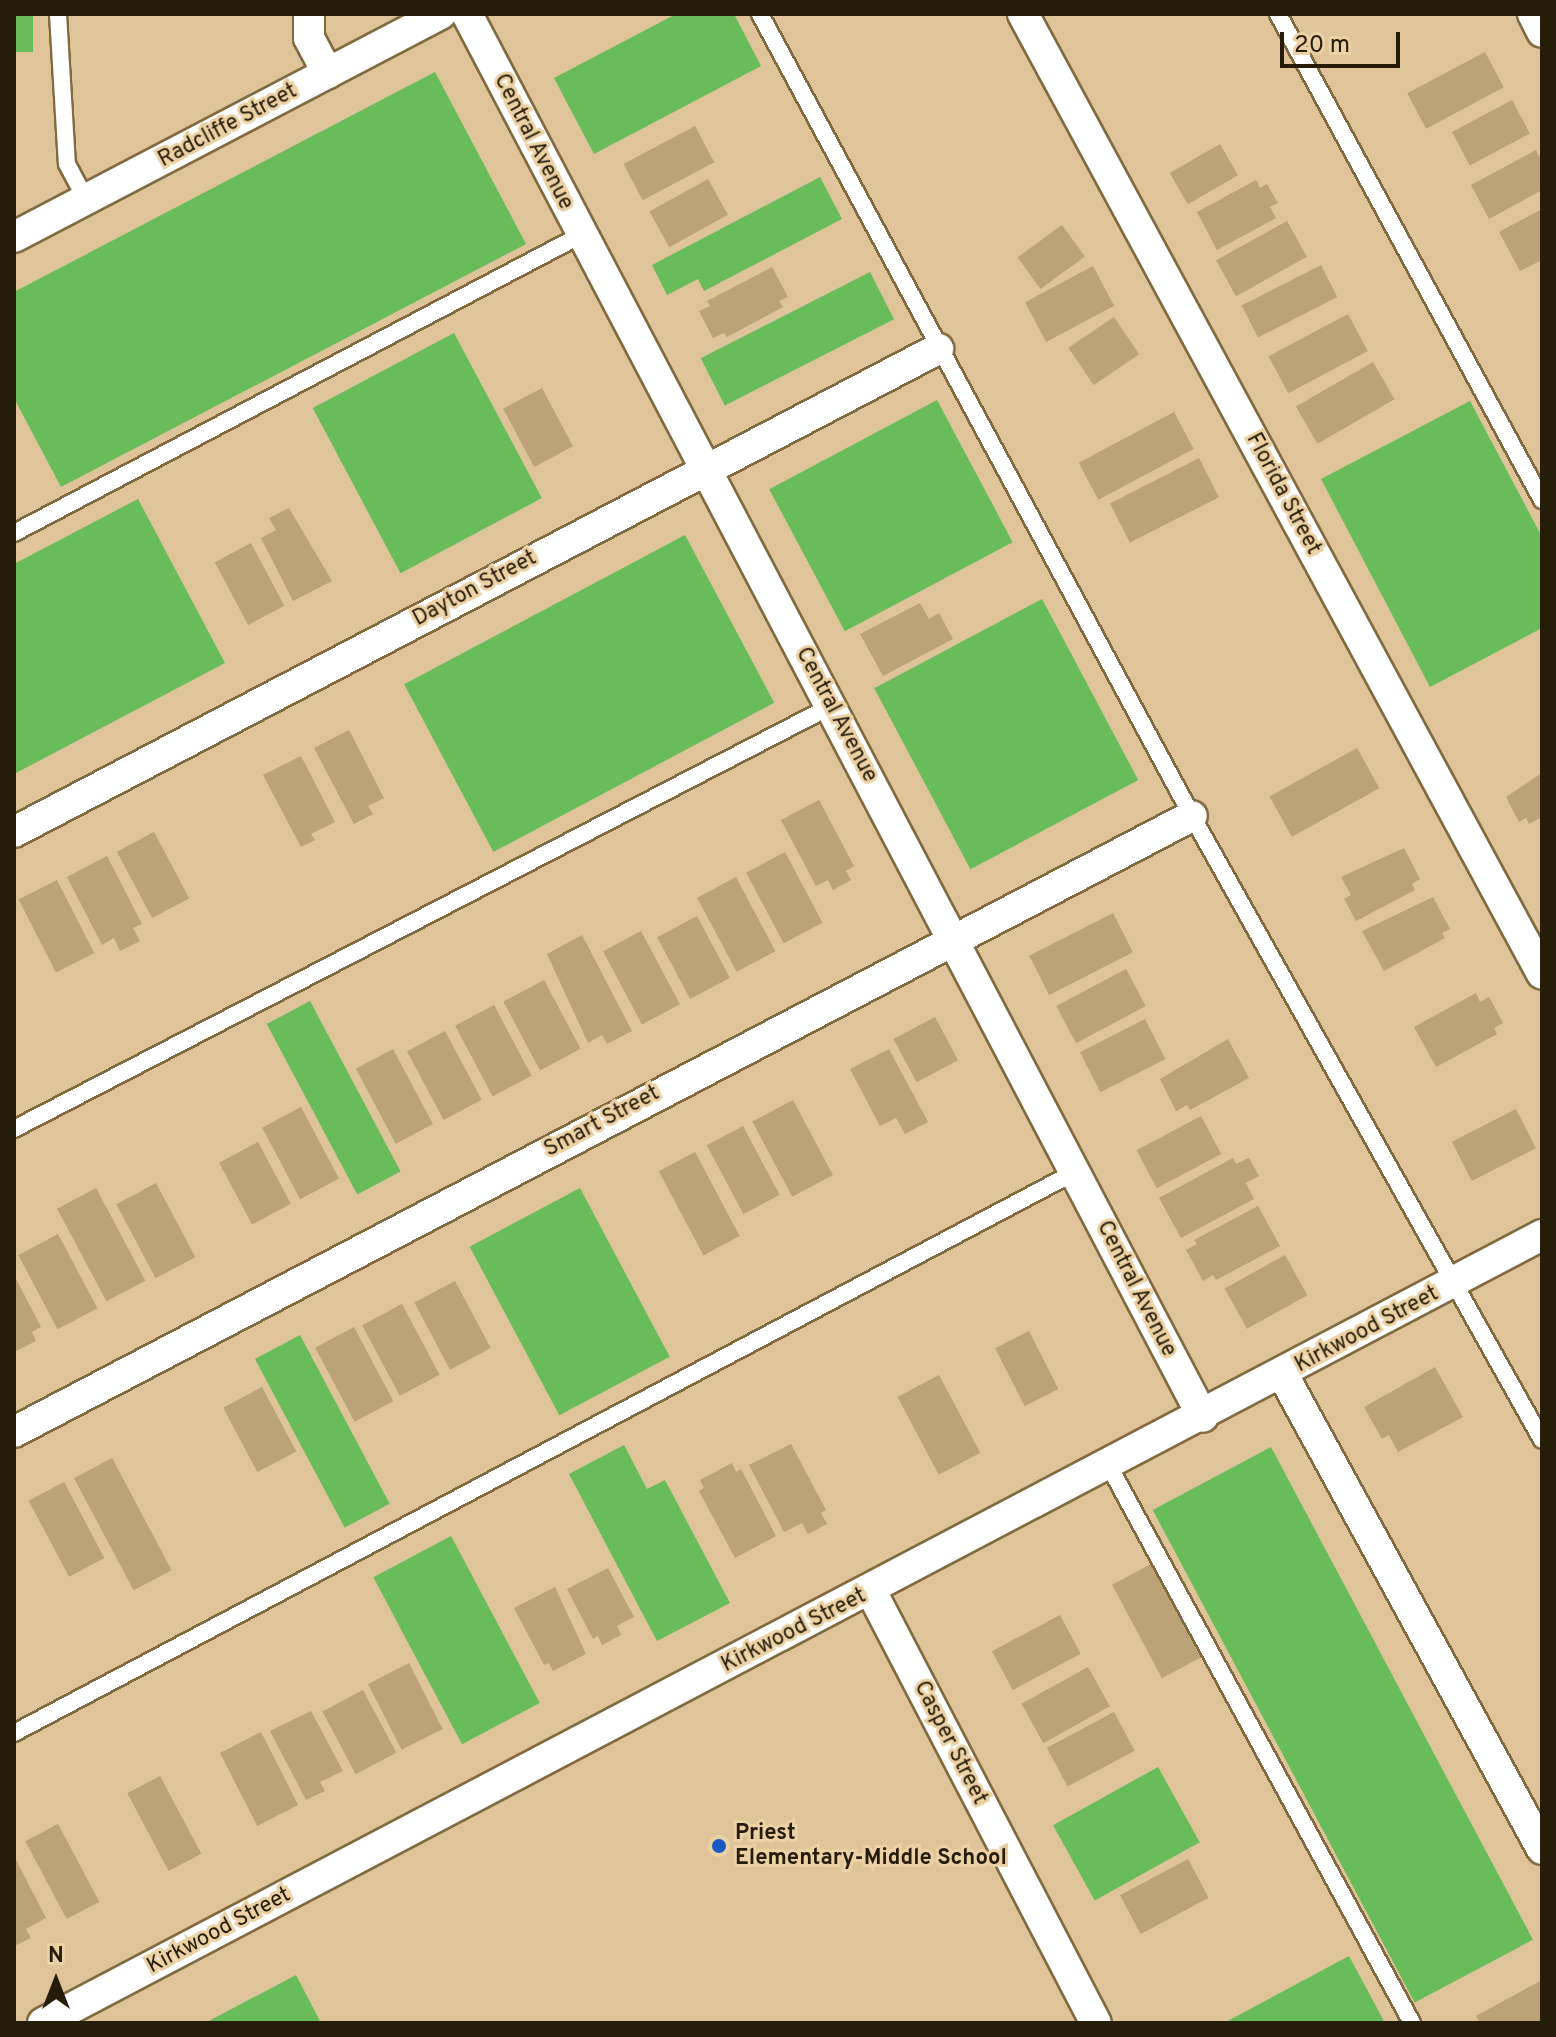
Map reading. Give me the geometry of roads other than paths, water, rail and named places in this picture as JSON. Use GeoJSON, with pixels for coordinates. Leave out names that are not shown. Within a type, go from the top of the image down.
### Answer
{"type":"FeatureCollection","features":[{"type":"Feature","properties":{"kind":"street"},"geometry":{"type":"LineString","coordinates":[[309,14],[309,38],[328,73]]}},
{"type":"Feature","properties":{"kind":"street","name":"Radcliffe Street"},"geometry":{"type":"LineString","coordinates":[[14,237],[441,14]]}},
{"type":"Feature","properties":{"kind":"street","name":"Central Avenue"},"geometry":{"type":"LineString","coordinates":[[467,14],[1203,1417]]}},
{"type":"Feature","properties":{"kind":"street","name":"Florida Street"},"geometry":{"type":"LineString","coordinates":[[1023,14],[1542,974]]}},
{"type":"Feature","properties":{"kind":"street"},"geometry":{"type":"LineString","coordinates":[[1533,14],[1542,32]]}},
{"type":"Feature","properties":{"kind":"street","name":"Dayton Street"},"geometry":{"type":"LineString","coordinates":[[14,832],[938,349]]}},
{"type":"Feature","properties":{"kind":"street","name":"Smart Street"},"geometry":{"type":"LineString","coordinates":[[14,1432],[953,937],[1192,816]]}},
{"type":"Feature","properties":{"kind":"street","name":"Kirkwood Street"},"geometry":{"type":"LineString","coordinates":[[43,2023],[1283,1375],[1542,1235]]}},
{"type":"Feature","properties":{"kind":"street"},"geometry":{"type":"LineString","coordinates":[[1283,1375],[1542,1849]]}},
{"type":"Feature","properties":{"kind":"street","name":"Casper Street"},"geometry":{"type":"LineString","coordinates":[[871,1591],[1096,2023]]}},
{"type":"Feature","properties":{"kind":"lane"},"geometry":{"type":"LineString","coordinates":[[58,14],[67,164],[86,199]]}},
{"type":"Feature","properties":{"kind":"lane"},"geometry":{"type":"LineString","coordinates":[[760,14],[1192,816],[1542,1440]]}},
{"type":"Feature","properties":{"kind":"lane"},"geometry":{"type":"LineString","coordinates":[[1278,14],[1542,500]]}},
{"type":"Feature","properties":{"kind":"lane"},"geometry":{"type":"LineString","coordinates":[[14,533],[581,235]]}},
{"type":"Feature","properties":{"kind":"lane"},"geometry":{"type":"LineString","coordinates":[[14,1129],[831,706]]}},
{"type":"Feature","properties":{"kind":"lane"},"geometry":{"type":"LineString","coordinates":[[14,1733],[1075,1172]]}},
{"type":"Feature","properties":{"kind":"lane"},"geometry":{"type":"LineString","coordinates":[[1109,1466],[1412,2023]]}},
{"type":"Feature","properties":{"kind":"place","name":"Priest Elementary‑Middle School"},"geometry":{"type":"Point","coordinates":[719,1846]}}]}
